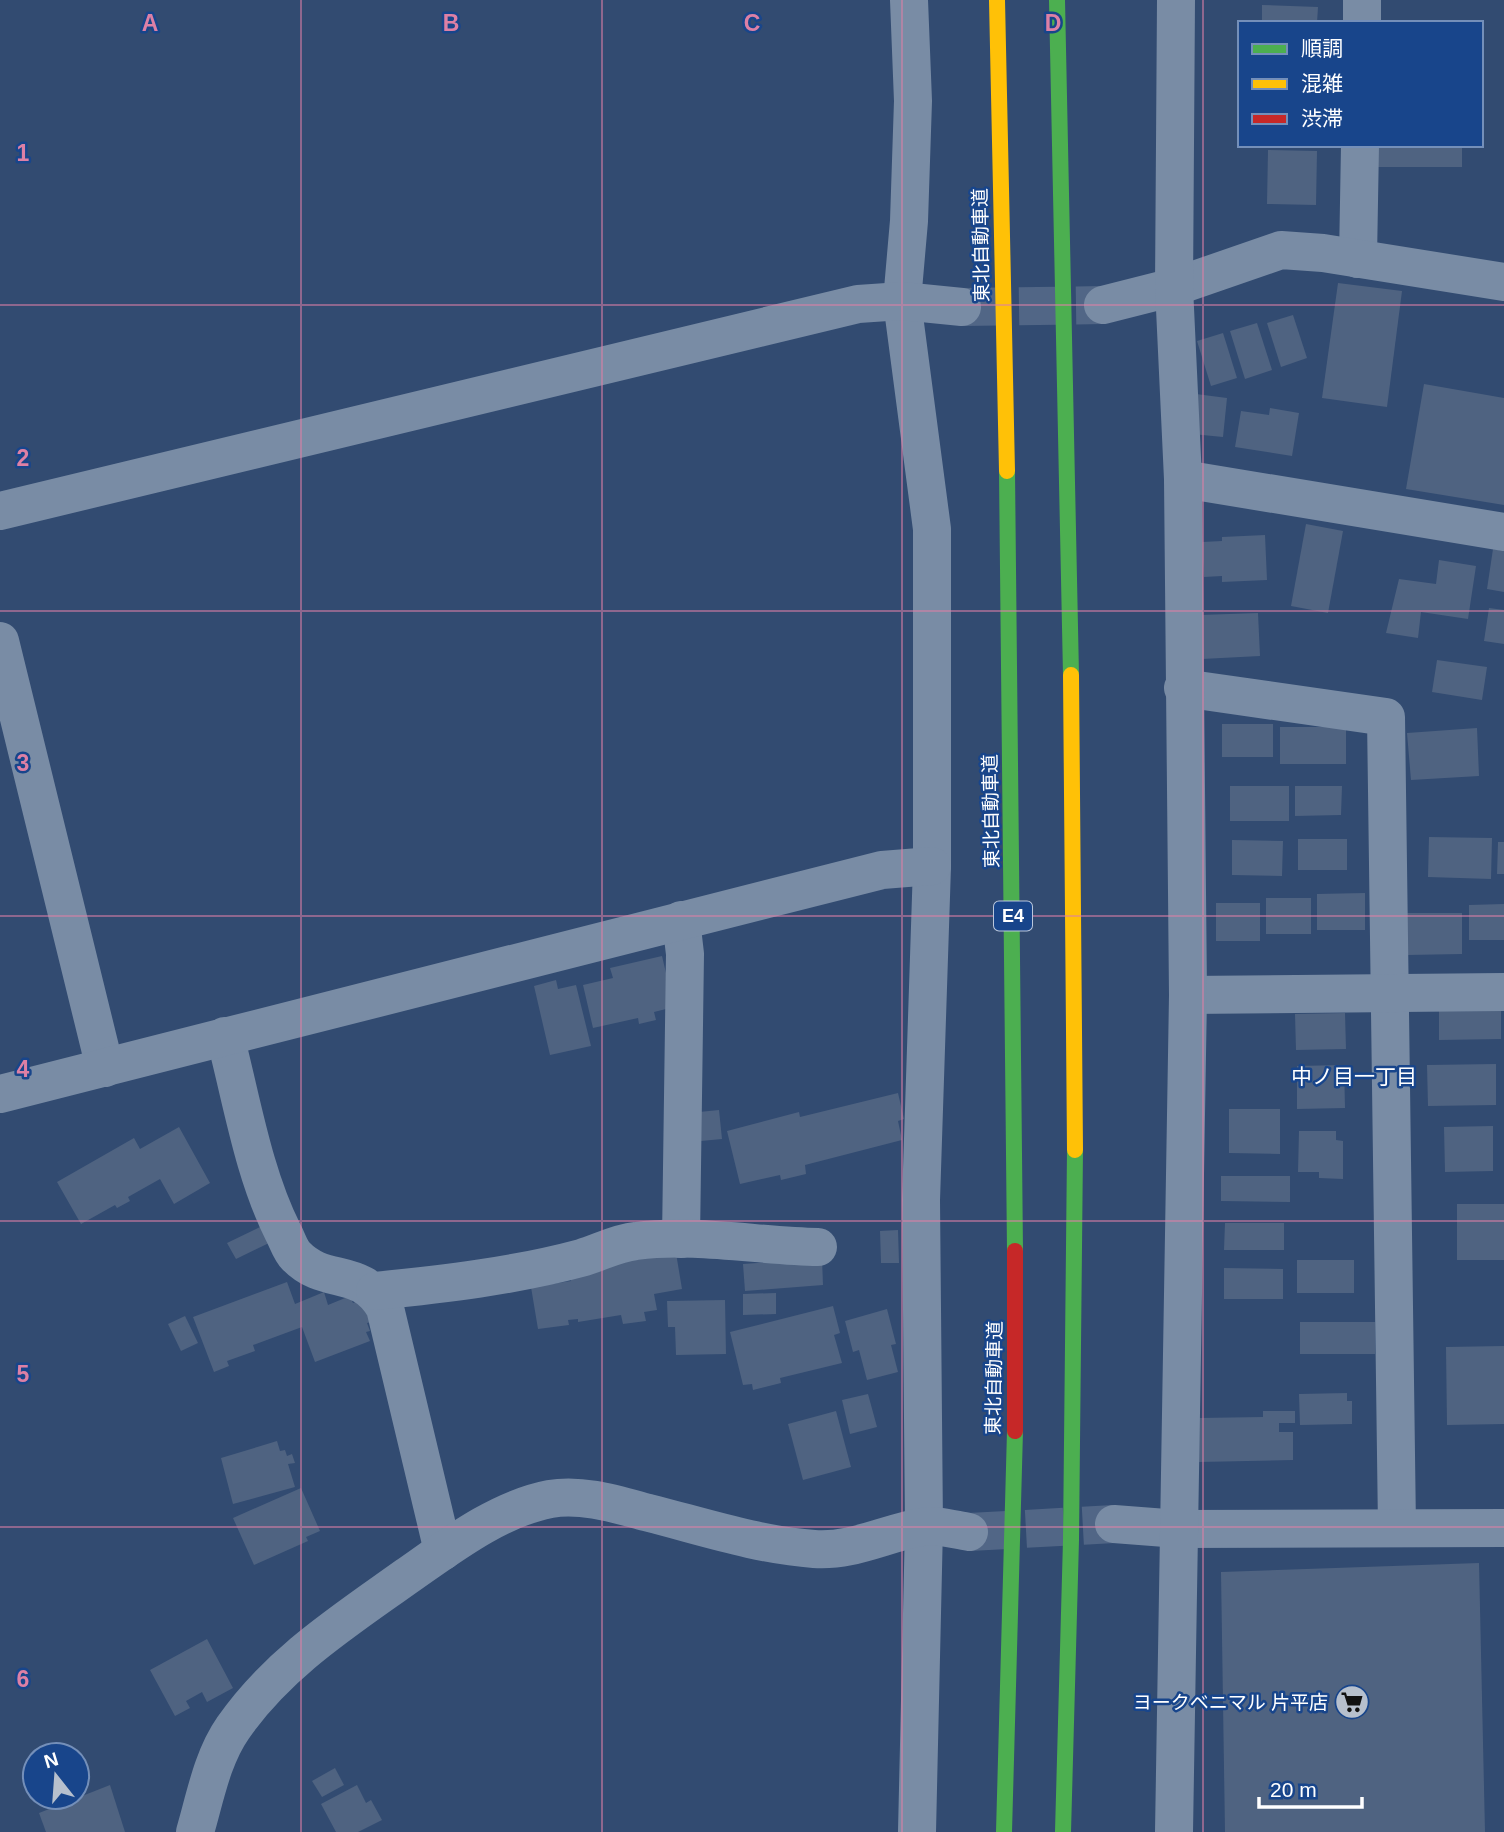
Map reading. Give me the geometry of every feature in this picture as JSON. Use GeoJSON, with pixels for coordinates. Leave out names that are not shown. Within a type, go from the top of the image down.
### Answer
{"type":"FeatureCollection","features":[{"type":"Feature","properties":{"kind":"highway","name":"東北自動車道"},"geometry":{"type":"LineString","coordinates":[[997,0],[1011,668],[1016,1386],[1004,1832]]}},
{"type":"Feature","properties":{"kind":"highway"},"geometry":{"type":"LineString","coordinates":[[1056,0],[1071,665],[1074,981],[1073,1384],[1063,1832]]}},
{"type":"Feature","properties":{"kind":"street"},"geometry":{"type":"LineString","coordinates":[[909,0],[913,101],[909,221],[902,301],[932,529],[932,866],[921,1200],[924,1526],[917,1832]]}},
{"type":"Feature","properties":{"kind":"street"},"geometry":{"type":"LineString","coordinates":[[1174,1832],[1188,995],[1183,479],[1174,287],[1176,0]]}},
{"type":"Feature","properties":{"kind":"street"},"geometry":{"type":"LineString","coordinates":[[1362,21],[1363,0]]}},
{"type":"Feature","properties":{"kind":"street"},"geometry":{"type":"LineString","coordinates":[[1358,259],[1360,147]]}},
{"type":"Feature","properties":{"kind":"street"},"geometry":{"type":"LineString","coordinates":[[1103,305],[1174,287],[1281,250],[1504,282]]}},
{"type":"Feature","properties":{"kind":"street"},"geometry":{"type":"LineString","coordinates":[[0,511],[858,304],[902,301],[962,307]]}},
{"type":"Feature","properties":{"kind":"street"},"geometry":{"type":"LineString","coordinates":[[1183,479],[1504,532]]}},
{"type":"Feature","properties":{"kind":"street"},"geometry":{"type":"LineString","coordinates":[[0,641],[105,1068]]}},
{"type":"Feature","properties":{"kind":"street"},"geometry":{"type":"LineString","coordinates":[[1183,688],[1386,717],[1397,1528]]}},
{"type":"Feature","properties":{"kind":"street"},"geometry":{"type":"LineString","coordinates":[[0,1094],[882,870],[932,866]]}},
{"type":"Feature","properties":{"kind":"street"},"geometry":{"type":"LineString","coordinates":[[681,920],[685,954],[681,1239]]}},
{"type":"Feature","properties":{"kind":"street"},"geometry":{"type":"LineString","coordinates":[[1188,995],[1504,992]]}},
{"type":"Feature","properties":{"kind":"street"},"geometry":{"type":"LineString","coordinates":[[225,1036],[267,1195],[295,1255],[315,1269],[356,1280],[375,1291],[385,1308],[443,1551]]}},
{"type":"Feature","properties":{"kind":"street"},"geometry":{"type":"LineString","coordinates":[[375,1291],[463,1282],[583,1258],[604,1248],[636,1241],[681,1239],[818,1247]]}},
{"type":"Feature","properties":{"kind":"street"},"geometry":{"type":"LineString","coordinates":[[195,1832],[221,1752],[232,1730],[294,1659],[330,1629],[443,1551],[500,1518],[551,1499],[581,1499],[623,1506],[776,1545],[817,1549],[837,1549],[887,1538],[924,1526],[969,1532]]}},
{"type":"Feature","properties":{"kind":"street"},"geometry":{"type":"LineString","coordinates":[[1114,1524],[1179,1528],[1504,1528]]}},
{"type":"Feature","properties":{"kind":"building"},"geometry":{"type":"Polygon","coordinates":[[[1262,5],[1318,7],[1317,21],[1262,21],[1262,5]]]}},
{"type":"Feature","properties":{"kind":"building"},"geometry":{"type":"Polygon","coordinates":[[[1378,147],[1462,147],[1462,167],[1377,167],[1378,147]]]}},
{"type":"Feature","properties":{"kind":"building"},"geometry":{"type":"Polygon","coordinates":[[[1268,150],[1317,151],[1316,205],[1267,204],[1268,150]]]}},
{"type":"Feature","properties":{"kind":"building"},"geometry":{"type":"Polygon","coordinates":[[[1338,283],[1402,291],[1387,407],[1322,398],[1338,283]]]}},
{"type":"Feature","properties":{"kind":"building"},"geometry":{"type":"Polygon","coordinates":[[[1293,315],[1307,358],[1281,367],[1267,323],[1293,315]]]}},
{"type":"Feature","properties":{"kind":"building"},"geometry":{"type":"Polygon","coordinates":[[[1257,323],[1272,370],[1245,379],[1230,331],[1257,323]]]}},
{"type":"Feature","properties":{"kind":"building"},"geometry":{"type":"Polygon","coordinates":[[[1223,333],[1237,378],[1211,386],[1197,341],[1223,333]]]}},
{"type":"Feature","properties":{"kind":"building"},"geometry":{"type":"Polygon","coordinates":[[[1424,384],[1504,398],[1504,505],[1406,489],[1424,384]]]}},
{"type":"Feature","properties":{"kind":"building"},"geometry":{"type":"Polygon","coordinates":[[[1196,394],[1227,398],[1223,437],[1192,434],[1196,394]]]}},
{"type":"Feature","properties":{"kind":"building"},"geometry":{"type":"Polygon","coordinates":[[[1270,408],[1299,413],[1292,456],[1235,447],[1241,411],[1269,415],[1270,408]]]}},
{"type":"Feature","properties":{"kind":"building"},"geometry":{"type":"Polygon","coordinates":[[[1306,524],[1343,531],[1328,613],[1291,606],[1306,524]]]}},
{"type":"Feature","properties":{"kind":"building"},"geometry":{"type":"Polygon","coordinates":[[[1265,535],[1267,580],[1222,582],[1222,576],[1204,577],[1202,542],[1222,541],[1222,537],[1265,535]]]}},
{"type":"Feature","properties":{"kind":"building"},"geometry":{"type":"Polygon","coordinates":[[[1493,549],[1504,551],[1504,592],[1487,589],[1493,549]]]}},
{"type":"Feature","properties":{"kind":"building"},"geometry":{"type":"Polygon","coordinates":[[[1439,560],[1476,566],[1468,619],[1421,612],[1418,638],[1386,633],[1399,579],[1436,584],[1439,560]]]}},
{"type":"Feature","properties":{"kind":"building"},"geometry":{"type":"Polygon","coordinates":[[[1489,608],[1504,610],[1504,644],[1484,641],[1489,608]]]}},
{"type":"Feature","properties":{"kind":"building"},"geometry":{"type":"Polygon","coordinates":[[[1258,613],[1260,656],[1202,659],[1200,615],[1258,613]]]}},
{"type":"Feature","properties":{"kind":"building"},"geometry":{"type":"Polygon","coordinates":[[[1437,660],[1487,667],[1482,700],[1432,692],[1437,660]]]}},
{"type":"Feature","properties":{"kind":"building"},"geometry":{"type":"Polygon","coordinates":[[[1222,724],[1273,724],[1273,757],[1222,757],[1222,724]]]}},
{"type":"Feature","properties":{"kind":"building"},"geometry":{"type":"Polygon","coordinates":[[[1280,727],[1346,727],[1346,764],[1280,764],[1280,727]]]}},
{"type":"Feature","properties":{"kind":"building"},"geometry":{"type":"Polygon","coordinates":[[[1477,728],[1479,776],[1411,780],[1407,733],[1477,728]]]}},
{"type":"Feature","properties":{"kind":"building"},"geometry":{"type":"Polygon","coordinates":[[[1230,786],[1289,786],[1289,821],[1230,821],[1230,786]]]}},
{"type":"Feature","properties":{"kind":"building"},"geometry":{"type":"Polygon","coordinates":[[[1295,786],[1342,786],[1341,815],[1295,816],[1295,786]]]}},
{"type":"Feature","properties":{"kind":"building"},"geometry":{"type":"Polygon","coordinates":[[[1429,837],[1492,838],[1491,879],[1428,877],[1429,837]]]}},
{"type":"Feature","properties":{"kind":"building"},"geometry":{"type":"Polygon","coordinates":[[[1298,839],[1347,839],[1347,870],[1298,870],[1298,839]]]}},
{"type":"Feature","properties":{"kind":"building"},"geometry":{"type":"Polygon","coordinates":[[[1232,840],[1283,841],[1282,876],[1232,875],[1232,840]]]}},
{"type":"Feature","properties":{"kind":"building"},"geometry":{"type":"Polygon","coordinates":[[[1498,842],[1504,842],[1504,874],[1497,874],[1498,842]]]}},
{"type":"Feature","properties":{"kind":"building"},"geometry":{"type":"Polygon","coordinates":[[[1365,893],[1365,930],[1317,930],[1317,894],[1365,893]]]}},
{"type":"Feature","properties":{"kind":"building"},"geometry":{"type":"Polygon","coordinates":[[[1266,898],[1311,898],[1311,934],[1266,934],[1266,898]]]}},
{"type":"Feature","properties":{"kind":"building"},"geometry":{"type":"Polygon","coordinates":[[[1216,903],[1260,903],[1260,941],[1216,941],[1216,903]]]}},
{"type":"Feature","properties":{"kind":"building"},"geometry":{"type":"Polygon","coordinates":[[[1504,904],[1504,940],[1469,940],[1469,905],[1504,904]]]}},
{"type":"Feature","properties":{"kind":"building"},"geometry":{"type":"Polygon","coordinates":[[[1407,913],[1462,913],[1462,954],[1407,955],[1407,913]]]}},
{"type":"Feature","properties":{"kind":"building"},"geometry":{"type":"Polygon","coordinates":[[[662,956],[674,1007],[654,1012],[656,1020],[639,1024],[638,1018],[593,1028],[583,985],[613,978],[610,968],[662,956]]]}},
{"type":"Feature","properties":{"kind":"building"},"geometry":{"type":"Polygon","coordinates":[[[556,980],[558,989],[576,985],[591,1046],[550,1055],[534,986],[556,980]]]}},
{"type":"Feature","properties":{"kind":"building"},"geometry":{"type":"Polygon","coordinates":[[[1501,1010],[1501,1039],[1439,1040],[1439,1011],[1501,1010]]]}},
{"type":"Feature","properties":{"kind":"building"},"geometry":{"type":"Polygon","coordinates":[[[1345,1013],[1346,1049],[1296,1050],[1295,1014],[1345,1013]]]}},
{"type":"Feature","properties":{"kind":"building"},"geometry":{"type":"Polygon","coordinates":[[[1496,1064],[1496,1105],[1428,1106],[1427,1065],[1496,1064]]]}},
{"type":"Feature","properties":{"kind":"building"},"geometry":{"type":"Polygon","coordinates":[[[1344,1065],[1345,1108],[1297,1109],[1297,1066],[1344,1065]]]}},
{"type":"Feature","properties":{"kind":"building"},"geometry":{"type":"Polygon","coordinates":[[[898,1093],[904,1119],[898,1121],[902,1140],[805,1165],[806,1174],[781,1180],[780,1175],[740,1184],[727,1131],[799,1112],[800,1117],[898,1093]]]}},
{"type":"Feature","properties":{"kind":"building"},"geometry":{"type":"Polygon","coordinates":[[[1229,1109],[1280,1109],[1280,1154],[1229,1153],[1229,1109]]]}},
{"type":"Feature","properties":{"kind":"building"},"geometry":{"type":"Polygon","coordinates":[[[719,1110],[722,1139],[701,1141],[699,1112],[719,1110]]]}},
{"type":"Feature","properties":{"kind":"building"},"geometry":{"type":"Polygon","coordinates":[[[1493,1126],[1493,1171],[1445,1172],[1444,1127],[1493,1126]]]}},
{"type":"Feature","properties":{"kind":"building"},"geometry":{"type":"Polygon","coordinates":[[[179,1127],[210,1183],[174,1204],[160,1179],[128,1197],[130,1201],[117,1208],[115,1205],[81,1224],[57,1182],[134,1138],[140,1149],[179,1127]]]}},
{"type":"Feature","properties":{"kind":"building"},"geometry":{"type":"Polygon","coordinates":[[[1299,1131],[1336,1131],[1336,1140],[1343,1141],[1343,1179],[1319,1178],[1319,1172],[1298,1172],[1299,1131]]]}},
{"type":"Feature","properties":{"kind":"building"},"geometry":{"type":"Polygon","coordinates":[[[1221,1176],[1290,1176],[1290,1202],[1221,1201],[1221,1176]]]}},
{"type":"Feature","properties":{"kind":"building"},"geometry":{"type":"Polygon","coordinates":[[[1457,1204],[1504,1204],[1504,1260],[1457,1260],[1457,1204]]]}},
{"type":"Feature","properties":{"kind":"building"},"geometry":{"type":"Polygon","coordinates":[[[1225,1223],[1284,1223],[1284,1250],[1224,1250],[1225,1223]]]}},
{"type":"Feature","properties":{"kind":"building"},"geometry":{"type":"Polygon","coordinates":[[[260,1227],[269,1243],[236,1259],[227,1243],[260,1227]]]}},
{"type":"Feature","properties":{"kind":"building"},"geometry":{"type":"Polygon","coordinates":[[[898,1230],[899,1263],[881,1263],[880,1231],[898,1230]]]}},
{"type":"Feature","properties":{"kind":"building"},"geometry":{"type":"Polygon","coordinates":[[[676,1253],[682,1289],[654,1294],[657,1310],[644,1312],[646,1321],[623,1324],[621,1315],[578,1322],[578,1319],[568,1320],[569,1325],[538,1329],[531,1287],[571,1281],[569,1270],[676,1253]]]}},
{"type":"Feature","properties":{"kind":"building"},"geometry":{"type":"Polygon","coordinates":[[[822,1258],[823,1285],[745,1291],[743,1264],[822,1258]]]}},
{"type":"Feature","properties":{"kind":"building"},"geometry":{"type":"Polygon","coordinates":[[[1297,1260],[1354,1260],[1354,1293],[1297,1293],[1297,1260]]]}},
{"type":"Feature","properties":{"kind":"building"},"geometry":{"type":"Polygon","coordinates":[[[1224,1268],[1283,1269],[1283,1299],[1224,1299],[1224,1268]]]}},
{"type":"Feature","properties":{"kind":"building"},"geometry":{"type":"Polygon","coordinates":[[[287,1282],[295,1304],[324,1292],[328,1305],[350,1296],[353,1303],[363,1299],[372,1322],[367,1323],[370,1331],[366,1332],[370,1341],[315,1362],[302,1327],[253,1345],[255,1351],[227,1361],[229,1366],[214,1372],[193,1317],[287,1282]]]}},
{"type":"Feature","properties":{"kind":"building"},"geometry":{"type":"Polygon","coordinates":[[[776,1293],[776,1314],[743,1315],[743,1294],[776,1293]]]}},
{"type":"Feature","properties":{"kind":"building"},"geometry":{"type":"Polygon","coordinates":[[[725,1300],[726,1354],[676,1355],[675,1327],[668,1327],[667,1301],[725,1300]]]}},
{"type":"Feature","properties":{"kind":"building"},"geometry":{"type":"Polygon","coordinates":[[[833,1306],[840,1333],[834,1335],[842,1363],[780,1378],[781,1383],[753,1390],[752,1384],[743,1385],[730,1332],[833,1306]]]}},
{"type":"Feature","properties":{"kind":"building"},"geometry":{"type":"Polygon","coordinates":[[[887,1309],[896,1344],[891,1345],[898,1372],[867,1380],[859,1350],[853,1352],[845,1321],[887,1309]]]}},
{"type":"Feature","properties":{"kind":"building"},"geometry":{"type":"Polygon","coordinates":[[[185,1316],[198,1343],[181,1351],[168,1324],[185,1316]]]}},
{"type":"Feature","properties":{"kind":"building"},"geometry":{"type":"Polygon","coordinates":[[[1300,1322],[1375,1322],[1375,1354],[1300,1354],[1300,1322]]]}},
{"type":"Feature","properties":{"kind":"building"},"geometry":{"type":"Polygon","coordinates":[[[1504,1346],[1504,1424],[1447,1425],[1446,1347],[1504,1346]]]}},
{"type":"Feature","properties":{"kind":"building"},"geometry":{"type":"Polygon","coordinates":[[[1347,1393],[1347,1401],[1352,1401],[1352,1424],[1300,1425],[1299,1394],[1347,1393]]]}},
{"type":"Feature","properties":{"kind":"building"},"geometry":{"type":"Polygon","coordinates":[[[868,1394],[877,1427],[850,1434],[842,1400],[868,1394]]]}},
{"type":"Feature","properties":{"kind":"building"},"geometry":{"type":"Polygon","coordinates":[[[836,1411],[851,1467],[803,1480],[788,1424],[836,1411]]]}},
{"type":"Feature","properties":{"kind":"building"},"geometry":{"type":"Polygon","coordinates":[[[1263,1411],[1295,1411],[1295,1423],[1279,1423],[1279,1432],[1293,1432],[1293,1460],[1199,1462],[1199,1418],[1263,1417],[1263,1411]]]}},
{"type":"Feature","properties":{"kind":"building"},"geometry":{"type":"Polygon","coordinates":[[[277,1441],[280,1451],[285,1450],[287,1456],[292,1454],[295,1463],[288,1464],[295,1487],[233,1504],[221,1458],[277,1441]]]}},
{"type":"Feature","properties":{"kind":"building"},"geometry":{"type":"Polygon","coordinates":[[[301,1488],[320,1531],[306,1537],[308,1541],[254,1565],[233,1518],[301,1488]]]}},
{"type":"Feature","properties":{"kind":"building","name":"ヨークベニマル 片平店"},"geometry":{"type":"Polygon","coordinates":[[[1479,1563],[1485,1832],[1225,1832],[1221,1572],[1479,1563]]]}},
{"type":"Feature","properties":{"kind":"building"},"geometry":{"type":"Polygon","coordinates":[[[207,1639],[233,1688],[207,1702],[202,1692],[186,1701],[190,1708],[175,1716],[150,1670],[207,1639]]]}},
{"type":"Feature","properties":{"kind":"building"},"geometry":{"type":"Polygon","coordinates":[[[335,1768],[344,1785],[322,1797],[312,1781],[335,1768]]]}},
{"type":"Feature","properties":{"kind":"building"},"geometry":{"type":"Polygon","coordinates":[[[110,1785],[125,1832],[46,1832],[39,1813],[91,1811],[91,1792],[110,1785]]]}},
{"type":"Feature","properties":{"kind":"building"},"geometry":{"type":"Polygon","coordinates":[[[357,1785],[366,1803],[371,1800],[382,1820],[358,1832],[336,1832],[321,1804],[357,1785]]]}},
{"type":"Feature","properties":{"kind":"tunnel"},"geometry":{"type":"LineString","coordinates":[[962,307],[1103,305]]}},
{"type":"Feature","properties":{"kind":"tunnel"},"geometry":{"type":"LineString","coordinates":[[969,1532],[1114,1524]]}},
{"type":"Feature","properties":{"kind":"traffic: fast"},"geometry":{"type":"LineString","coordinates":[[1057,0],[1071,675]]}},
{"type":"Feature","properties":{"kind":"traffic: fast"},"geometry":{"type":"LineString","coordinates":[[1007,471],[1015,1251]]}},
{"type":"Feature","properties":{"kind":"traffic: fast"},"geometry":{"type":"LineString","coordinates":[[1063,1832],[1071,1540],[1075,1150]]}},
{"type":"Feature","properties":{"kind":"traffic: fast"},"geometry":{"type":"LineString","coordinates":[[1004,1832],[1015,1431]]}},
{"type":"Feature","properties":{"kind":"traffic: slow"},"geometry":{"type":"LineString","coordinates":[[997,0],[1007,471]]}},
{"type":"Feature","properties":{"kind":"traffic: slow"},"geometry":{"type":"LineString","coordinates":[[1071,675],[1075,1150]]}},
{"type":"Feature","properties":{"kind":"traffic: jam"},"geometry":{"type":"LineString","coordinates":[[1015,1251],[1015,1431]]}},
{"type":"Feature","properties":{"kind":"place","name":"ヨークベニマル 片平店"},"geometry":{"type":"Point","coordinates":[1352,1702]}},
{"type":"Feature","properties":{"kind":"district","name":"中ノ目一丁目"},"geometry":{"type":"Point","coordinates":[1354,1076]}}]}
